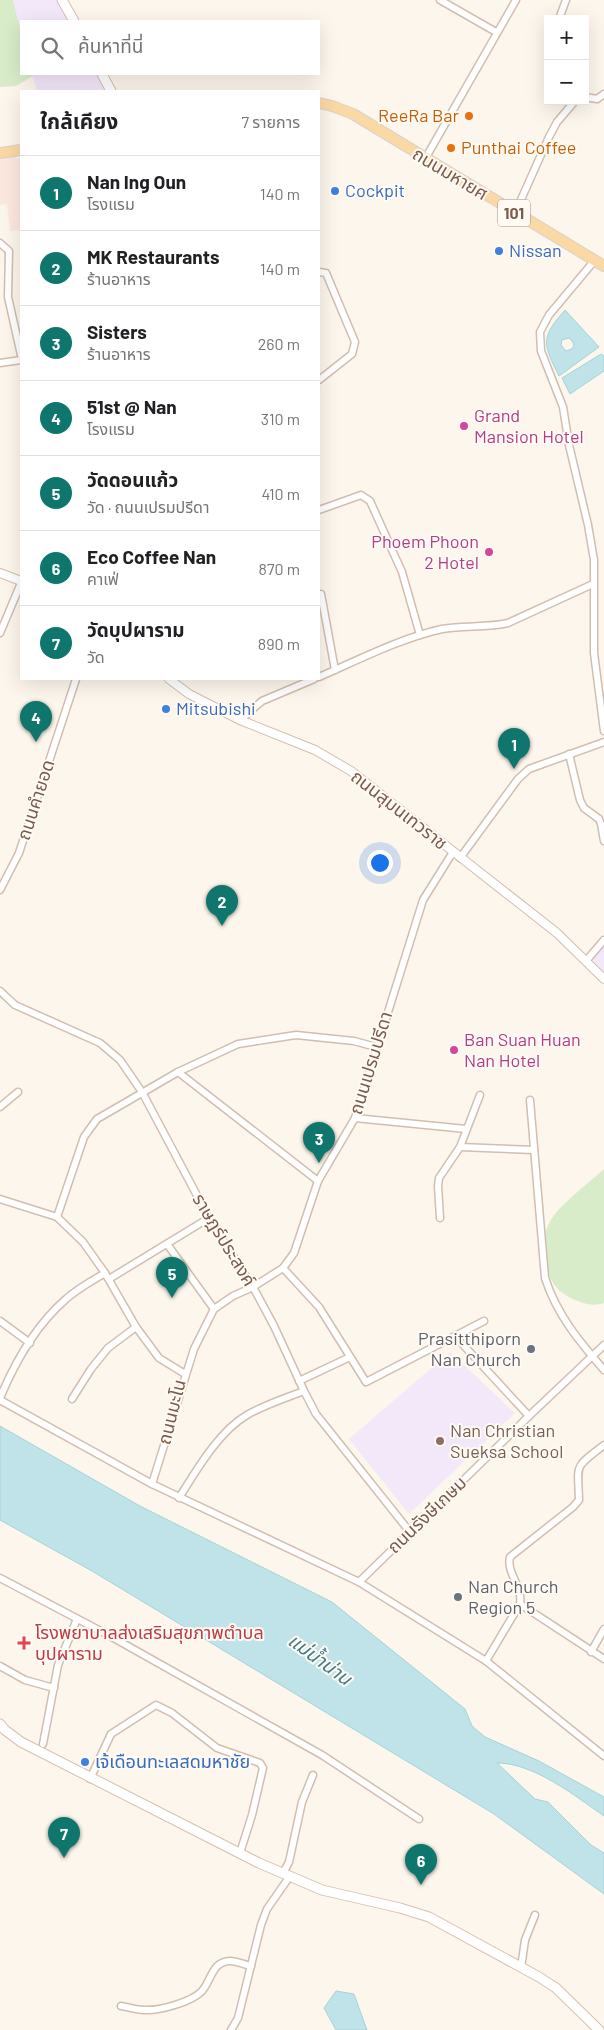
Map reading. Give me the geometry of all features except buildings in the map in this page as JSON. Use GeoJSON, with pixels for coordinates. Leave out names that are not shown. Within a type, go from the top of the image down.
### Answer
{"type":"FeatureCollection","features":[{"type":"Feature","properties":{"kind":"main road"},"geometry":{"type":"LineString","coordinates":[[62,0],[73,20]]}},
{"type":"Feature","properties":{"kind":"main road"},"geometry":{"type":"LineString","coordinates":[[103,75],[110,90]]}},
{"type":"Feature","properties":{"kind":"main road","name":"ถนนมหายศ"},"geometry":{"type":"LineString","coordinates":[[320,103],[353,114],[604,266]]}},
{"type":"Feature","properties":{"kind":"main road"},"geometry":{"type":"LineString","coordinates":[[0,152],[20,150]]}},
{"type":"Feature","properties":{"kind":"main road"},"geometry":{"type":"LineString","coordinates":[[0,1724],[21,1742],[90,1779],[286,1874],[322,1890],[400,1908],[429,1917],[556,1988],[599,2030]]}},
{"type":"Feature","properties":{"kind":"street"},"geometry":{"type":"LineString","coordinates":[[440,0],[496,32]]}},
{"type":"Feature","properties":{"kind":"street"},"geometry":{"type":"LineString","coordinates":[[425,159],[516,0]]}},
{"type":"Feature","properties":{"kind":"street"},"geometry":{"type":"LineString","coordinates":[[560,15],[566,0]]}},
{"type":"Feature","properties":{"kind":"street"},"geometry":{"type":"LineString","coordinates":[[589,98],[597,99],[604,94]]}},
{"type":"Feature","properties":{"kind":"street"},"geometry":{"type":"LineString","coordinates":[[515,213],[549,136],[557,122],[572,105]]}},
{"type":"Feature","properties":{"kind":"street"},"geometry":{"type":"LineString","coordinates":[[0,243],[9,251],[8,297],[20,351]]}},
{"type":"Feature","properties":{"kind":"street"},"geometry":{"type":"LineString","coordinates":[[595,260],[549,315],[540,332],[541,351],[563,407],[569,445],[588,525],[594,560],[594,652],[604,731]]}},
{"type":"Feature","properties":{"kind":"street"},"geometry":{"type":"LineString","coordinates":[[320,272],[326,274],[355,342],[352,354],[320,379]]}},
{"type":"Feature","properties":{"kind":"street"},"geometry":{"type":"LineString","coordinates":[[0,363],[20,360]]}},
{"type":"Feature","properties":{"kind":"street"},"geometry":{"type":"LineString","coordinates":[[320,510],[362,495],[370,501],[402,572],[420,635]]}},
{"type":"Feature","properties":{"kind":"street"},"geometry":{"type":"LineString","coordinates":[[0,573],[20,582]]}},
{"type":"Feature","properties":{"kind":"street"},"geometry":{"type":"LineString","coordinates":[[0,633],[20,584]]}},
{"type":"Feature","properties":{"kind":"street"},"geometry":{"type":"LineString","coordinates":[[320,677],[420,635],[443,629],[494,626],[508,622],[593,584]]}},
{"type":"Feature","properties":{"kind":"street"},"geometry":{"type":"LineString","coordinates":[[321,594],[335,670]]}},
{"type":"Feature","properties":{"kind":"street","name":"ถนนคำยอด"},"geometry":{"type":"LineString","coordinates":[[0,890],[19,853],[76,680]]}},
{"type":"Feature","properties":{"kind":"street","name":"ถนนสุมนเทวราช"},"geometry":{"type":"LineString","coordinates":[[170,680],[189,694],[240,720],[315,750],[351,771],[557,933],[604,979]]}},
{"type":"Feature","properties":{"kind":"street"},"geometry":{"type":"LineString","coordinates":[[240,720],[262,700],[312,680]]}},
{"type":"Feature","properties":{"kind":"street"},"geometry":{"type":"LineString","coordinates":[[460,858],[518,779],[529,769],[604,742]]}},
{"type":"Feature","properties":{"kind":"street"},"geometry":{"type":"LineString","coordinates":[[569,754],[580,800],[584,808],[598,819],[601,824],[604,841]]}},
{"type":"Feature","properties":{"kind":"street","name":"ถนนเปรมปรีดา"},"geometry":{"type":"LineString","coordinates":[[185,1374],[194,1349],[214,1309],[283,1268],[294,1253],[318,1181],[356,1118],[376,1047],[423,900],[453,852]]}},
{"type":"Feature","properties":{"kind":"street"},"geometry":{"type":"LineString","coordinates":[[586,960],[604,940]]}},
{"type":"Feature","properties":{"kind":"street","name":"ราษฎร์ประสงค์"},"geometry":{"type":"LineString","coordinates":[[0,992],[15,1005],[100,1043],[120,1060],[142,1092],[209,1218],[253,1287],[316,1414],[410,1532]]}},
{"type":"Feature","properties":{"kind":"street"},"geometry":{"type":"LineString","coordinates":[[57,1217],[84,1137],[97,1119],[178,1072],[238,1044],[296,1035],[354,1041],[376,1047]]}},
{"type":"Feature","properties":{"kind":"street"},"geometry":{"type":"LineString","coordinates":[[178,1072],[318,1181]]}},
{"type":"Feature","properties":{"kind":"street"},"geometry":{"type":"LineString","coordinates":[[0,1107],[18,1092]]}},
{"type":"Feature","properties":{"kind":"street"},"geometry":{"type":"LineString","coordinates":[[440,1218],[439,1178],[460,1147],[480,1095]]}},
{"type":"Feature","properties":{"kind":"street"},"geometry":{"type":"LineString","coordinates":[[530,1100],[545,1278],[552,1300],[562,1318],[604,1370]]}},
{"type":"Feature","properties":{"kind":"street"},"geometry":{"type":"LineString","coordinates":[[356,1118],[466,1129]]}},
{"type":"Feature","properties":{"kind":"street"},"geometry":{"type":"LineString","coordinates":[[460,1147],[534,1150]]}},
{"type":"Feature","properties":{"kind":"street","name":"ถนนมะโน"},"geometry":{"type":"LineString","coordinates":[[0,1199],[57,1217],[83,1242],[105,1272],[136,1327],[158,1358],[185,1374],[152,1484]]}},
{"type":"Feature","properties":{"kind":"street"},"geometry":{"type":"LineString","coordinates":[[109,1279],[209,1218]]}},
{"type":"Feature","properties":{"kind":"street"},"geometry":{"type":"LineString","coordinates":[[167,1244],[214,1309]]}},
{"type":"Feature","properties":{"kind":"street"},"geometry":{"type":"LineString","coordinates":[[283,1268],[319,1307],[366,1382],[484,1321]]}},
{"type":"Feature","properties":{"kind":"street"},"geometry":{"type":"LineString","coordinates":[[105,1272],[67,1298],[45,1321],[13,1367],[0,1399],[152,1484],[359,1582],[486,1661],[604,1756]]}},
{"type":"Feature","properties":{"kind":"street"},"geometry":{"type":"LineString","coordinates":[[0,1321],[30,1343]]}},
{"type":"Feature","properties":{"kind":"street"},"geometry":{"type":"LineString","coordinates":[[72,1399],[91,1369],[108,1348],[136,1327]]}},
{"type":"Feature","properties":{"kind":"street"},"geometry":{"type":"LineString","coordinates":[[455,1336],[529,1416]]}},
{"type":"Feature","properties":{"kind":"street","name":"ถนนรังษีเกษม"},"geometry":{"type":"LineString","coordinates":[[359,1582],[604,1345]]}},
{"type":"Feature","properties":{"kind":"street"},"geometry":{"type":"LineString","coordinates":[[299,1381],[350,1357]]}},
{"type":"Feature","properties":{"kind":"street"},"geometry":{"type":"LineString","coordinates":[[180,1498],[201,1463],[221,1438],[245,1416],[304,1391]]}},
{"type":"Feature","properties":{"kind":"street"},"geometry":{"type":"LineString","coordinates":[[486,1661],[520,1604],[521,1594],[508,1563],[510,1556],[573,1507],[579,1500],[578,1470],[582,1462],[604,1445]]}},
{"type":"Feature","properties":{"kind":"street"},"geometry":{"type":"LineString","coordinates":[[0,1578],[77,1618],[322,1755],[419,1819]]}},
{"type":"Feature","properties":{"kind":"street"},"geometry":{"type":"LineString","coordinates":[[520,1604],[604,1660]]}},
{"type":"Feature","properties":{"kind":"street"},"geometry":{"type":"LineString","coordinates":[[43,1744],[58,1665],[77,1618]]}},
{"type":"Feature","properties":{"kind":"street"},"geometry":{"type":"LineString","coordinates":[[591,1652],[604,1629]]}},
{"type":"Feature","properties":{"kind":"street"},"geometry":{"type":"LineString","coordinates":[[0,1666],[25,1680],[54,1688]]}},
{"type":"Feature","properties":{"kind":"street"},"geometry":{"type":"LineString","coordinates":[[90,1779],[111,1734],[156,1705],[172,1713],[217,1748],[260,1763],[263,1768],[252,1815],[240,1853]]}},
{"type":"Feature","properties":{"kind":"street"},"geometry":{"type":"LineString","coordinates":[[231,2030],[238,2018],[261,1925],[267,1909],[286,1874],[302,1802],[313,1775]]}},
{"type":"Feature","properties":{"kind":"street"},"geometry":{"type":"LineString","coordinates":[[521,1968],[525,1940],[536,1915]]}},
{"type":"Feature","properties":{"kind":"street"},"geometry":{"type":"LineString","coordinates":[[121,2006],[144,2010],[189,2000],[201,1992],[207,1984],[212,1971],[220,1964],[229,1961],[251,1966]]}},
{"type":"Feature","properties":{"kind":"shaded area"},"geometry":{"type":"Polygon","coordinates":[[[13,0],[61,0],[71,20],[20,20],[20,28],[13,0]]]}},
{"type":"Feature","properties":{"kind":"shaded area"},"geometry":{"type":"Polygon","coordinates":[[[32,75],[100,75],[107,90],[37,90],[32,75]]]}},
{"type":"Feature","properties":{"kind":"shaded area"},"geometry":{"type":"Polygon","coordinates":[[[14,156],[16,159],[20,158],[20,230],[10,231],[7,204],[0,205],[0,158],[14,156]]]}},
{"type":"Feature","properties":{"kind":"shaded area"},"geometry":{"type":"Polygon","coordinates":[[[604,941],[604,972],[589,956],[604,941]]]}},
{"type":"Feature","properties":{"kind":"shaded area"},"geometry":{"type":"Polygon","coordinates":[[[450,1352],[515,1413],[409,1514],[349,1439],[450,1352]]]}},
{"type":"Feature","properties":{"kind":"green space"},"geometry":{"type":"Polygon","coordinates":[[[0,0],[13,0],[20,28],[20,75],[33,76],[16,86],[0,87],[0,0]]]}},
{"type":"Feature","properties":{"kind":"green space"},"geometry":{"type":"Polygon","coordinates":[[[604,1169],[604,1303],[594,1305],[568,1297],[556,1287],[546,1267],[544,1244],[545,1233],[555,1214],[572,1196],[604,1169]]]}},
{"type":"Feature","properties":{"kind":"water"},"geometry":{"type":"Polygon","coordinates":[[[565,310],[599,347],[559,376],[547,348],[548,335],[565,310]],[[569,338],[562,340],[561,345],[566,351],[572,349],[574,345],[569,338]]]}},
{"type":"Feature","properties":{"kind":"water"},"geometry":{"type":"Polygon","coordinates":[[[601,354],[604,356],[604,371],[570,394],[562,378],[601,354]]]}},
{"type":"Feature","properties":{"kind":"water","name":"แม่น้ำน่าน"},"geometry":{"type":"Polygon","coordinates":[[[0,1426],[140,1506],[332,1602],[465,1709],[472,1726],[485,1737],[539,1761],[604,1797],[604,1816],[567,1790],[539,1774],[511,1764],[497,1763],[535,1799],[548,1802],[591,1845],[604,1853],[604,1894],[494,1814],[92,1571],[0,1520],[0,1426]]]}},
{"type":"Feature","properties":{"kind":"water"},"geometry":{"type":"Polygon","coordinates":[[[336,1991],[354,1994],[367,2030],[336,2030],[324,2008],[336,1991]]]}},
{"type":"Feature","properties":{"kind":"place","name":"ReeRa Bar"},"geometry":{"type":"Point","coordinates":[469,116]}},
{"type":"Feature","properties":{"kind":"place","name":"Punthai Coffee"},"geometry":{"type":"Point","coordinates":[451,148]}},
{"type":"Feature","properties":{"kind":"place","name":"Cockpit"},"geometry":{"type":"Point","coordinates":[335,191]}},
{"type":"Feature","properties":{"kind":"place","name":"Nissan"},"geometry":{"type":"Point","coordinates":[499,251]}},
{"type":"Feature","properties":{"kind":"place","name":"Grand Mansion Hotel"},"geometry":{"type":"Point","coordinates":[464,426]}},
{"type":"Feature","properties":{"kind":"place","name":"Phoem Phoon 2 Hotel"},"geometry":{"type":"Point","coordinates":[489,552]}},
{"type":"Feature","properties":{"kind":"place","name":"Mitsubishi"},"geometry":{"type":"Point","coordinates":[166,709]}},
{"type":"Feature","properties":{"kind":"place","name":"51st @ Nan"},"geometry":{"type":"Point","coordinates":[36,742]}},
{"type":"Feature","properties":{"kind":"place","name":"Nan Ing Oun"},"geometry":{"type":"Point","coordinates":[514,769]}},
{"type":"Feature","properties":{"kind":"place","name":"MK Restaurants"},"geometry":{"type":"Point","coordinates":[222,926]}},
{"type":"Feature","properties":{"kind":"place","name":"Ban Suan Huan Nan Hotel"},"geometry":{"type":"Point","coordinates":[454,1050]}},
{"type":"Feature","properties":{"kind":"place","name":"Sisters"},"geometry":{"type":"Point","coordinates":[319,1163]}},
{"type":"Feature","properties":{"kind":"place","name":"วัดดอนแก้ว"},"geometry":{"type":"Point","coordinates":[172,1298]}},
{"type":"Feature","properties":{"kind":"place","name":"Prasitthiporn Nan Church"},"geometry":{"type":"Point","coordinates":[531,1349]}},
{"type":"Feature","properties":{"kind":"place","name":"Nan Christian Sueksa School"},"geometry":{"type":"Point","coordinates":[440,1441]}},
{"type":"Feature","properties":{"kind":"place","name":"Nan Church Region 5"},"geometry":{"type":"Point","coordinates":[458,1597]}},
{"type":"Feature","properties":{"kind":"place","name":"โรงพยาบาลส่งเสริมสุขภาพตำบล บุปผาราม"},"geometry":{"type":"Point","coordinates":[24,1643]}},
{"type":"Feature","properties":{"kind":"place","name":"เจ้เดือนทะเลสดมหาชัย"},"geometry":{"type":"Point","coordinates":[85,1762]}},
{"type":"Feature","properties":{"kind":"place","name":"วัดบุปผาราม"},"geometry":{"type":"Point","coordinates":[64,1858]}},
{"type":"Feature","properties":{"kind":"place","name":"Eco Coffee Nan"},"geometry":{"type":"Point","coordinates":[421,1885]}}]}
